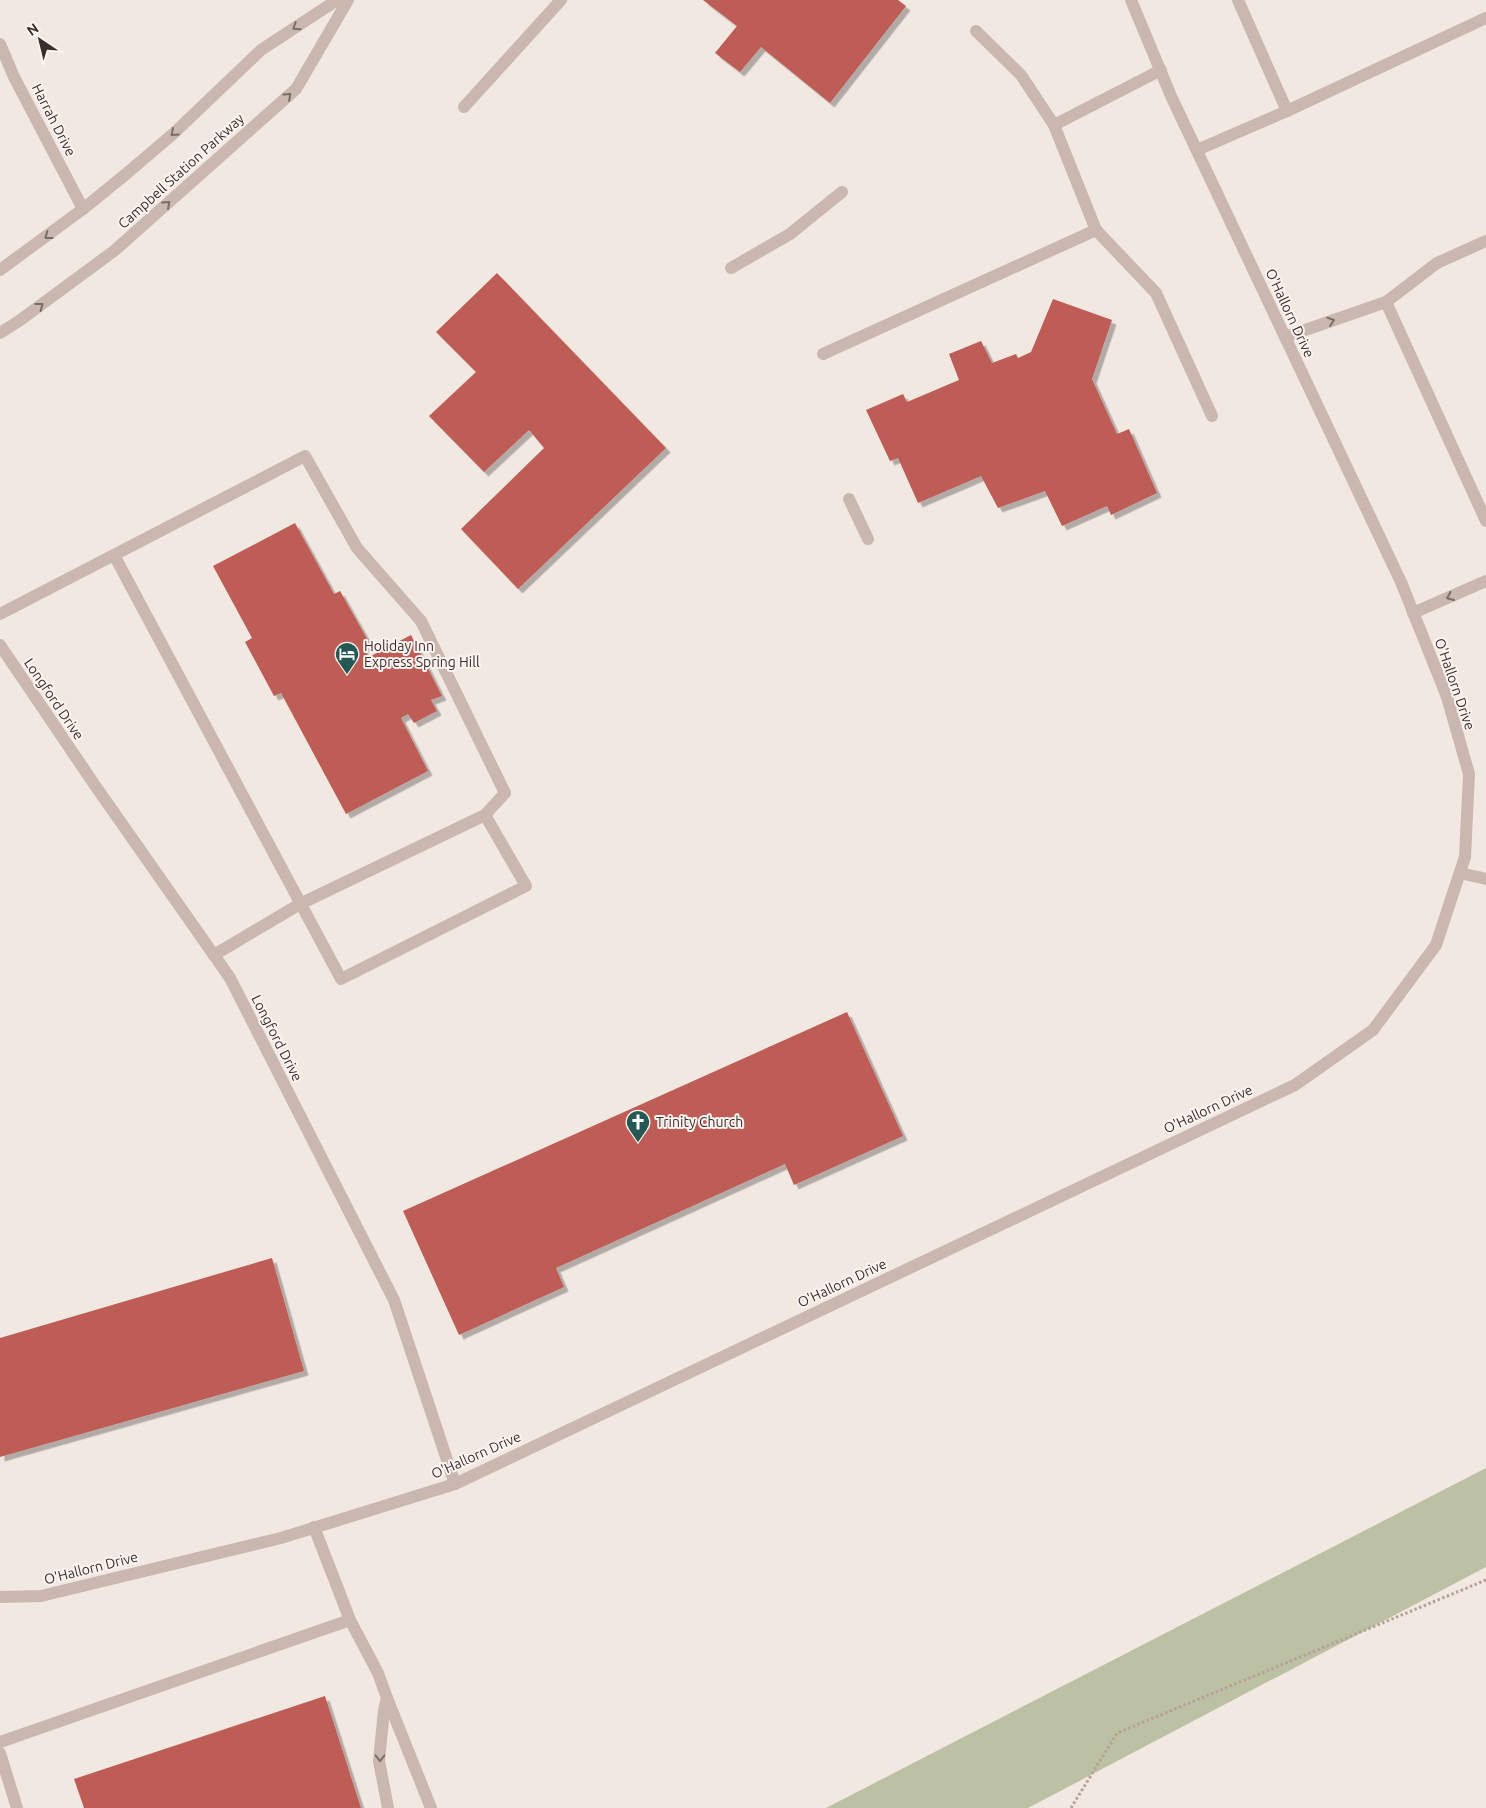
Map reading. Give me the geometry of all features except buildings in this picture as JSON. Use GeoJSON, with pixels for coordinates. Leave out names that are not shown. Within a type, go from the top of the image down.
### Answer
{"type":"FeatureCollection","features":[{"type":"Feature","properties":{"kind":"street"},"geometry":{"type":"LineString","coordinates":[[0,270],[83,209],[173,134],[261,50],[337,0]]}},
{"type":"Feature","properties":{"kind":"street","name":"Campbell Station Parkway"},"geometry":{"type":"LineString","coordinates":[[0,333],[114,251],[296,89],[348,0]]}},
{"type":"Feature","properties":{"kind":"street"},"geometry":{"type":"LineString","coordinates":[[464,107],[561,0]]}},
{"type":"Feature","properties":{"kind":"street","name":"O'Hallorn Drive"},"geometry":{"type":"LineString","coordinates":[[0,1596],[41,1596],[281,1538],[455,1484],[1295,1085],[1373,1030],[1436,945],[1465,858],[1469,774],[1447,697],[1401,582],[1197,150],[1160,70],[1131,0]]}},
{"type":"Feature","properties":{"kind":"street"},"geometry":{"type":"LineString","coordinates":[[1238,0],[1288,110]]}},
{"type":"Feature","properties":{"kind":"street"},"geometry":{"type":"LineString","coordinates":[[1197,150],[1486,18]]}},
{"type":"Feature","properties":{"kind":"street"},"geometry":{"type":"LineString","coordinates":[[976,31],[1021,75],[1054,125],[1096,230],[1156,293],[1212,416]]}},
{"type":"Feature","properties":{"kind":"street","name":"Harrah Drive"},"geometry":{"type":"LineString","coordinates":[[0,44],[14,77],[83,209]]}},
{"type":"Feature","properties":{"kind":"street"},"geometry":{"type":"LineString","coordinates":[[1054,125],[1160,70]]}},
{"type":"Feature","properties":{"kind":"street"},"geometry":{"type":"LineString","coordinates":[[730,268],[790,234],[842,192]]}},
{"type":"Feature","properties":{"kind":"street"},"geometry":{"type":"LineString","coordinates":[[823,354],[1096,230]]}},
{"type":"Feature","properties":{"kind":"street"},"geometry":{"type":"LineString","coordinates":[[1285,337],[1386,302],[1438,263],[1486,241]]}},
{"type":"Feature","properties":{"kind":"street"},"geometry":{"type":"LineString","coordinates":[[1386,302],[1486,521]]}},
{"type":"Feature","properties":{"kind":"street"},"geometry":{"type":"LineString","coordinates":[[0,614],[305,456],[357,548],[421,622],[505,793],[485,815],[300,904],[214,955]]}},
{"type":"Feature","properties":{"kind":"street"},"geometry":{"type":"LineString","coordinates":[[849,499],[868,539]]}},
{"type":"Feature","properties":{"kind":"street"},"geometry":{"type":"LineString","coordinates":[[114,555],[340,979],[526,886],[485,815]]}},
{"type":"Feature","properties":{"kind":"street"},"geometry":{"type":"LineString","coordinates":[[1413,613],[1486,581]]}},
{"type":"Feature","properties":{"kind":"street","name":"Longford Drive"},"geometry":{"type":"LineString","coordinates":[[0,645],[94,784],[230,978],[394,1300],[455,1484]]}},
{"type":"Feature","properties":{"kind":"street"},"geometry":{"type":"LineString","coordinates":[[1460,873],[1486,879]]}},
{"type":"Feature","properties":{"kind":"street"},"geometry":{"type":"LineString","coordinates":[[314,1527],[350,1620],[378,1674],[386,1704],[431,1808]]}},
{"type":"Feature","properties":{"kind":"street"},"geometry":{"type":"LineString","coordinates":[[0,1742],[350,1620]]}},
{"type":"Feature","properties":{"kind":"street"},"geometry":{"type":"LineString","coordinates":[[386,1704],[379,1761],[388,1808]]}},
{"type":"Feature","properties":{"kind":"street"},"geometry":{"type":"LineString","coordinates":[[0,1753],[17,1808]]}},
{"type":"Feature","properties":{"kind":"path"},"geometry":{"type":"LineString","coordinates":[[1071,1808],[1117,1733],[1486,1580]]}},
{"type":"Feature","properties":{"kind":"green space"},"geometry":{"type":"Polygon","coordinates":[[[1486,1468],[1486,1567],[1028,1808],[826,1808],[1486,1468]]]}},
{"type":"Feature","properties":{"kind":"place","name":"Holiday Inn Express Spring Hill"},"geometry":{"type":"Point","coordinates":[347,675]}},
{"type":"Feature","properties":{"kind":"place","name":"Trinity Church"},"geometry":{"type":"Point","coordinates":[638,1143]}}]}
